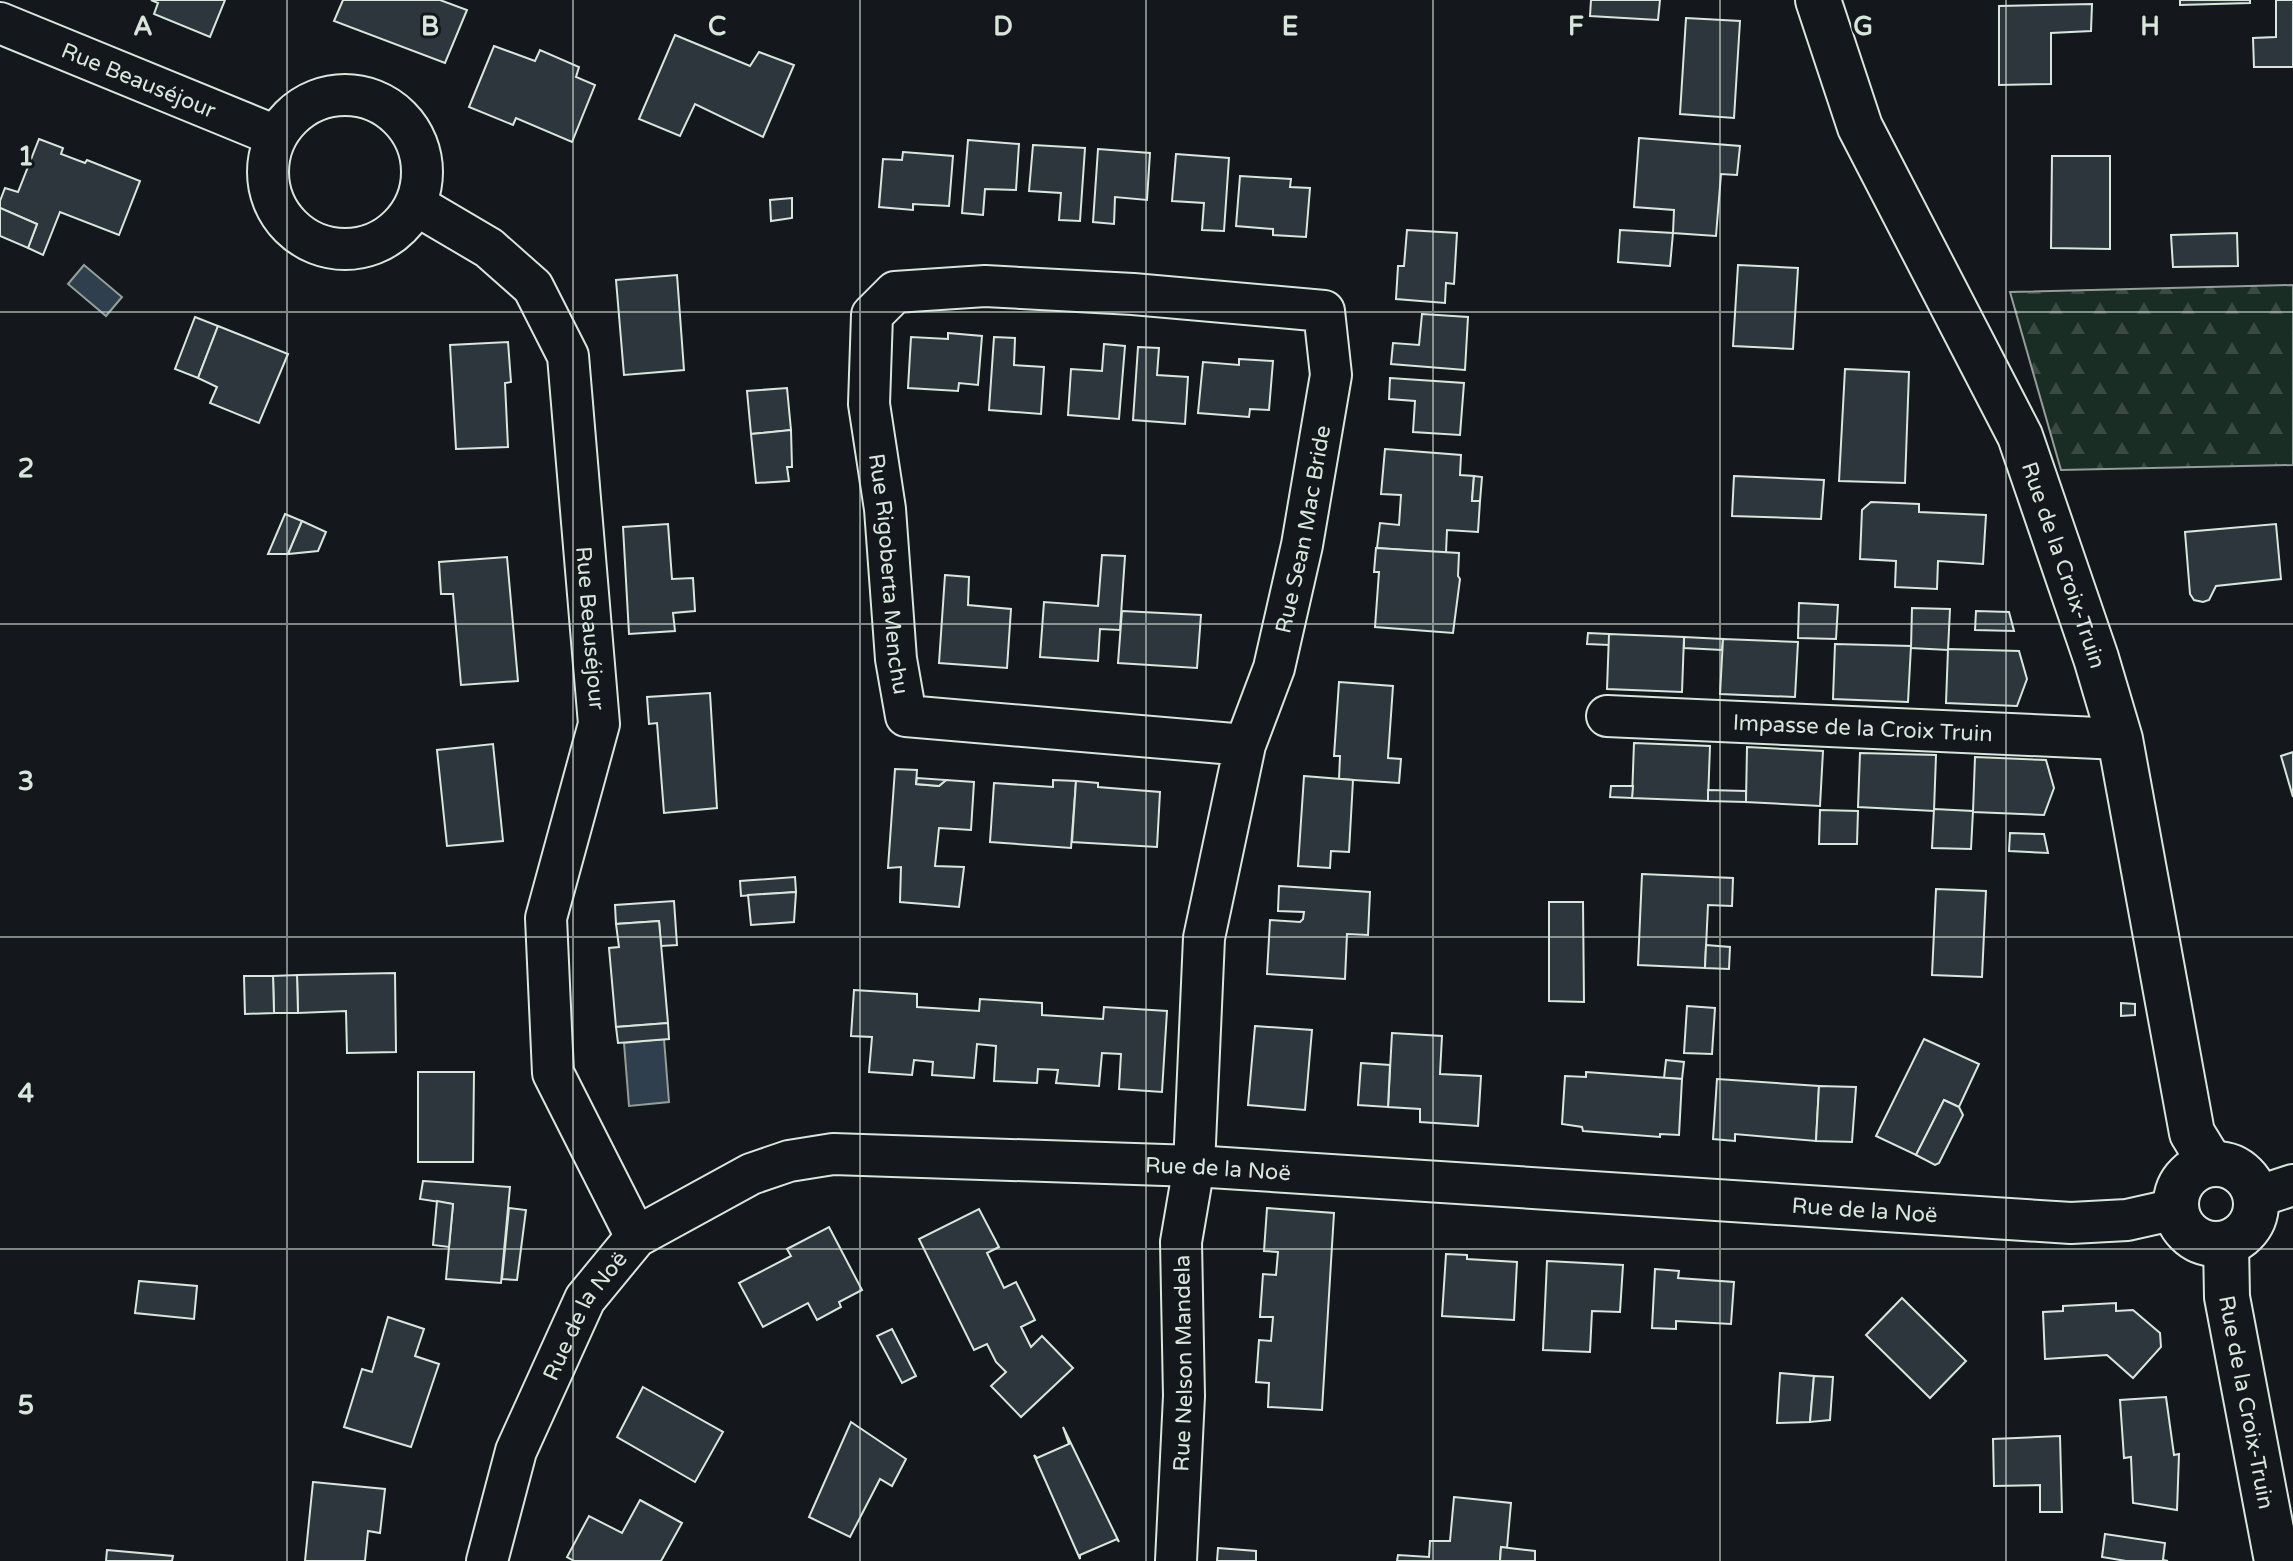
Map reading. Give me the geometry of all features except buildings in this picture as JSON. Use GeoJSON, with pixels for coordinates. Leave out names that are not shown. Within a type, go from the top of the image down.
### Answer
{"type":"FeatureCollection","features":[{"type":"Feature","properties":{"kind":"main road","name":"Rue de la Croix-Truin"},"geometry":{"type":"LineString","coordinates":[[1818,0],[1860,127],[2020,436],[2096,658],[2120,739],[2192,1133],[2211,1164]]}},
{"type":"Feature","properties":{"kind":"main road"},"geometry":{"type":"LineString","coordinates":[[2211,1164],[2235,1168],[2275,1191],[2237,1239],[2226,1244],[2212,1245],[2199,1241],[2180,1222],[2176,1209],[2180,1185],[2188,1174],[2198,1167],[2211,1164]]}},
{"type":"Feature","properties":{"kind":"main road","name":"Rue de la Croix-Truin"},"geometry":{"type":"LineString","coordinates":[[2226,1244],[2227,1297],[2277,1561]]}},
{"type":"Feature","properties":{"kind":"street","name":"Rue Beauséjour"},"geometry":{"type":"LineString","coordinates":[[0,23],[276,136]]}},
{"type":"Feature","properties":{"kind":"street"},"geometry":{"type":"LineString","coordinates":[[340,94],[367,96],[390,108],[410,128],[421,152],[422,179],[416,205],[402,225],[383,241],[360,249],[335,249],[311,242],[291,228],[276,208],[268,185],[268,160],[276,136],[292,115],[314,100],[340,94]]}},
{"type":"Feature","properties":{"kind":"street","name":"Rue Beauséjour"},"geometry":{"type":"LineString","coordinates":[[416,205],[489,248],[533,287],[568,356],[599,724],[546,918],[553,1073],[636,1237]]}},
{"type":"Feature","properties":{"kind":"street","name":"Rue Sean Mac Bride"},"geometry":{"type":"LineString","coordinates":[[895,292],[985,286],[1133,294],[1324,311],[1331,375],[1302,545],[1274,668],[1245,745],[1204,938],[1194,1166]]}},
{"type":"Feature","properties":{"kind":"street","name":"Rue Rigoberta Menchu"},"geometry":{"type":"LineString","coordinates":[[895,292],[872,315],[869,404],[885,509],[896,659],[906,716],[1245,745]]}},
{"type":"Feature","properties":{"kind":"street","name":"Impasse de la Croix Truin"},"geometry":{"type":"LineString","coordinates":[[1607,716],[2120,739]]}},
{"type":"Feature","properties":{"kind":"street","name":"Rue de la Noë"},"geometry":{"type":"LineString","coordinates":[[487,1561],[516,1451],[585,1299],[636,1237],[751,1174],[789,1161],[833,1154],[1194,1166],[2071,1223],[2127,1220],[2176,1209]]}},
{"type":"Feature","properties":{"kind":"street","name":"Rue Nelson Mandela"},"geometry":{"type":"LineString","coordinates":[[1176,1561],[1184,1396],[1181,1242],[1194,1166]]}},
{"type":"Feature","properties":{"kind":"green space"},"geometry":{"type":"Polygon","coordinates":[[[2293,285],[2293,465],[2061,470],[2010,292],[2293,285]]]}},
{"type":"Feature","properties":{"kind":"water"},"geometry":{"type":"Polygon","coordinates":[[[84,265],[122,297],[106,316],[68,284],[84,265]]]}},
{"type":"Feature","properties":{"kind":"water"},"geometry":{"type":"Polygon","coordinates":[[[664,1039],[669,1102],[629,1106],[624,1043],[664,1039]]]}}]}
